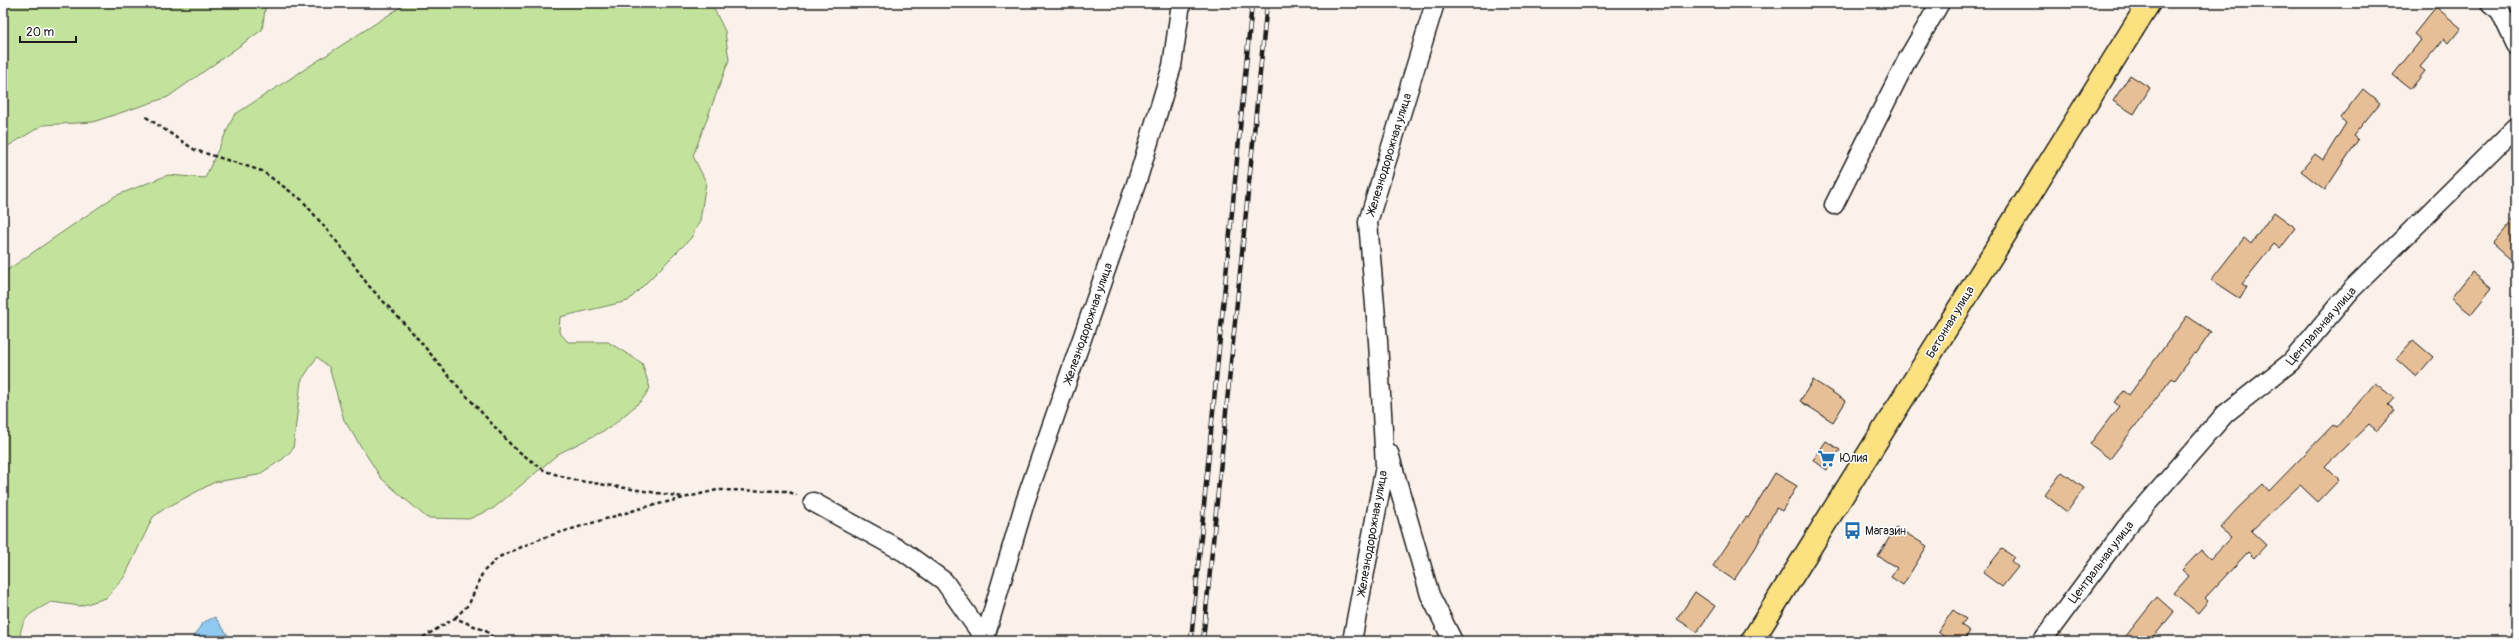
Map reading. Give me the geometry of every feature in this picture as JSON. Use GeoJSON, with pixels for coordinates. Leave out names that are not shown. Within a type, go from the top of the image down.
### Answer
{"type":"FeatureCollection","features":[{"type":"Feature","properties":{"kind":"main road","name":"Бетонная улица"},"geometry":{"type":"LineString","coordinates":[[1752,641],[2149,3]]}},
{"type":"Feature","properties":{"kind":"street","name":"Железнодорожная улица"},"geometry":{"type":"LineString","coordinates":[[984,640],[1025,502],[1138,178],[1172,66],[1181,3]]}},
{"type":"Feature","properties":{"kind":"street","name":"Железнодорожная улица"},"geometry":{"type":"LineString","coordinates":[[1352,641],[1384,466],[1378,341],[1368,222],[1436,3]]}},
{"type":"Feature","properties":{"kind":"street"},"geometry":{"type":"LineString","coordinates":[[1834,205],[1907,60],[1940,3]]}},
{"type":"Feature","properties":{"kind":"street"},"geometry":{"type":"LineString","coordinates":[[2490,3],[2500,11],[2516,45]]}},
{"type":"Feature","properties":{"kind":"street","name":"Центральная улица"},"geometry":{"type":"LineString","coordinates":[[2042,641],[2125,529],[2225,414],[2291,362],[2351,290],[2516,127]]}},
{"type":"Feature","properties":{"kind":"street"},"geometry":{"type":"LineString","coordinates":[[1383,432],[1430,595],[1453,641]]}},
{"type":"Feature","properties":{"kind":"street"},"geometry":{"type":"LineString","coordinates":[[813,502],[904,552],[944,581],[984,640]]}},
{"type":"Feature","properties":{"kind":"path"},"geometry":{"type":"LineString","coordinates":[[146,117],[196,150],[262,171],[302,200],[342,248],[368,285],[413,333],[454,382],[513,446],[545,471],[574,480],[683,497]]}},
{"type":"Feature","properties":{"kind":"path"},"geometry":{"type":"LineString","coordinates":[[417,641],[455,618],[468,604],[483,572],[499,557],[542,538],[683,497],[717,490],[786,491],[813,502]]}},
{"type":"Feature","properties":{"kind":"path"},"geometry":{"type":"LineString","coordinates":[[455,618],[486,631],[497,641]]}},
{"type":"Feature","properties":{"kind":"green space"},"geometry":{"type":"Polygon","coordinates":[[[3,3],[266,3],[262,30],[168,97],[93,122],[43,125],[3,149],[3,3]]]}},
{"type":"Feature","properties":{"kind":"green space"},"geometry":{"type":"Polygon","coordinates":[[[407,3],[711,3],[725,31],[729,60],[693,156],[706,182],[700,221],[691,238],[628,301],[560,317],[559,332],[568,342],[608,342],[642,363],[650,388],[642,400],[611,427],[558,454],[494,508],[469,519],[427,518],[381,478],[344,420],[329,367],[317,357],[301,381],[293,449],[283,459],[258,475],[215,482],[164,509],[153,517],[125,576],[106,598],[80,606],[51,602],[28,616],[22,626],[20,641],[3,641],[3,273],[115,196],[168,175],[205,178],[234,115],[407,3]]]}},
{"type":"Feature","properties":{"kind":"water"},"geometry":{"type":"Polygon","coordinates":[[[215,617],[232,641],[192,641],[202,623],[215,617]]]}},
{"type":"Feature","properties":{"kind":"building"},"geometry":{"type":"Polygon","coordinates":[[[2436,7],[2461,28],[2449,43],[2444,39],[2420,67],[2425,71],[2411,89],[2393,75],[2421,40],[2414,34],[2436,7]]]}},
{"type":"Feature","properties":{"kind":"building"},"geometry":{"type":"Polygon","coordinates":[[[2130,75],[2150,88],[2134,114],[2113,101],[2130,75]]]}},
{"type":"Feature","properties":{"kind":"building"},"geometry":{"type":"Polygon","coordinates":[[[2363,89],[2380,103],[2353,136],[2358,140],[2325,190],[2301,171],[2315,154],[2323,160],[2346,123],[2340,118],[2363,89]]]}},
{"type":"Feature","properties":{"kind":"building"},"geometry":{"type":"Polygon","coordinates":[[[2274,212],[2296,228],[2280,249],[2274,244],[2242,284],[2247,287],[2240,299],[2211,280],[2244,238],[2251,244],[2274,212]]]}},
{"type":"Feature","properties":{"kind":"building"},"geometry":{"type":"Polygon","coordinates":[[[2516,217],[2516,264],[2493,244],[2516,217]]]}},
{"type":"Feature","properties":{"kind":"building"},"geometry":{"type":"Polygon","coordinates":[[[2472,272],[2492,288],[2471,314],[2451,298],[2472,272]]]}},
{"type":"Feature","properties":{"kind":"building"},"geometry":{"type":"Polygon","coordinates":[[[2187,316],[2211,332],[2196,354],[2194,353],[2175,380],[2172,378],[2110,459],[2090,444],[2119,406],[2114,402],[2124,391],[2129,395],[2187,316]]]}},
{"type":"Feature","properties":{"kind":"building"},"geometry":{"type":"Polygon","coordinates":[[[2413,340],[2433,357],[2416,377],[2396,359],[2413,340]]]}},
{"type":"Feature","properties":{"kind":"building"},"geometry":{"type":"Polygon","coordinates":[[[1813,380],[1846,401],[1833,422],[1800,401],[1813,380]]]}},
{"type":"Feature","properties":{"kind":"building"},"geometry":{"type":"Polygon","coordinates":[[[2375,383],[2394,398],[2388,405],[2395,410],[2377,431],[2369,424],[2325,466],[2339,480],[2318,502],[2300,485],[2251,531],[2266,545],[2254,558],[2248,552],[2205,598],[2208,601],[2198,613],[2174,593],[2189,576],[2182,570],[2201,550],[2210,559],[2231,537],[2220,528],[2238,508],[2263,484],[2269,491],[2333,425],[2337,428],[2375,383]]]}},
{"type":"Feature","properties":{"kind":"building"},"geometry":{"type":"Polygon","coordinates":[[[1826,441],[1840,450],[1827,470],[1813,460],[1826,441]]]}},
{"type":"Feature","properties":{"kind":"building"},"geometry":{"type":"Polygon","coordinates":[[[2062,472],[2084,488],[2067,512],[2045,495],[2062,472]]]}},
{"type":"Feature","properties":{"kind":"building"},"geometry":{"type":"Polygon","coordinates":[[[1775,473],[1797,486],[1782,511],[1776,508],[1756,547],[1734,580],[1713,566],[1746,517],[1748,518],[1775,473]]]}},
{"type":"Feature","properties":{"kind":"building"},"geometry":{"type":"Polygon","coordinates":[[[1896,527],[1927,546],[1903,585],[1891,577],[1897,568],[1878,556],[1896,527]]]}},
{"type":"Feature","properties":{"kind":"building"},"geometry":{"type":"Polygon","coordinates":[[[2002,549],[2014,557],[2011,561],[2018,567],[2002,587],[1983,573],[2002,549]]]}},
{"type":"Feature","properties":{"kind":"building"},"geometry":{"type":"Polygon","coordinates":[[[1695,592],[1715,606],[1697,632],[1677,619],[1695,592]]]}},
{"type":"Feature","properties":{"kind":"building"},"geometry":{"type":"Polygon","coordinates":[[[2157,597],[2174,612],[2150,641],[2122,641],[2157,597]]]}},
{"type":"Feature","properties":{"kind":"building"},"geometry":{"type":"Polygon","coordinates":[[[1953,610],[1966,619],[1961,625],[1970,631],[1964,641],[1950,641],[1938,632],[1953,610]]]}},
{"type":"Feature","properties":{"kind":"railway"},"geometry":{"type":"LineString","coordinates":[[1191,641],[1252,3]]}},
{"type":"Feature","properties":{"kind":"railway"},"geometry":{"type":"LineString","coordinates":[[1203,641],[1267,3]]}},
{"type":"Feature","properties":{"kind":"place","name":"Юлия"},"geometry":{"type":"Point","coordinates":[1827,458]}},
{"type":"Feature","properties":{"kind":"place","name":"Магазин"},"geometry":{"type":"Point","coordinates":[1852,531]}}]}
